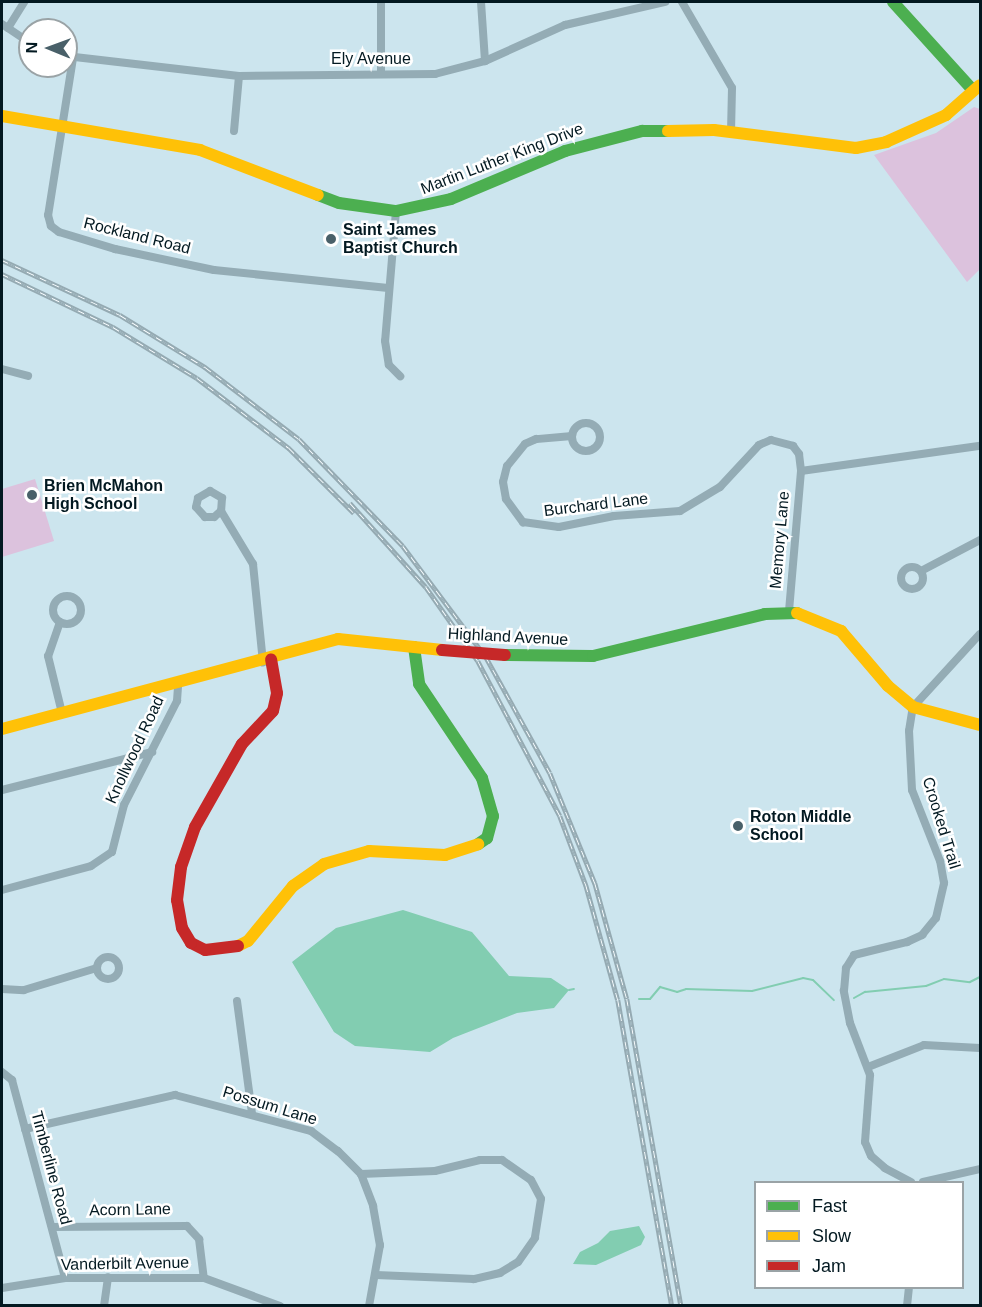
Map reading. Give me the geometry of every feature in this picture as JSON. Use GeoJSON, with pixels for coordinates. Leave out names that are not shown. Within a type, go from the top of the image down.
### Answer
{"type":"FeatureCollection","features":[{"type":"Feature","properties":{"kind":"street"},"geometry":{"type":"LineString","coordinates":[[18,35],[5,26],[24,2]]}},
{"type":"Feature","properties":{"kind":"street"},"geometry":{"type":"LineString","coordinates":[[381,2],[381,73]]}},
{"type":"Feature","properties":{"kind":"street"},"geometry":{"type":"LineString","coordinates":[[481,2],[485,61]]}},
{"type":"Feature","properties":{"kind":"street","name":"Ely Avenue"},"geometry":{"type":"LineString","coordinates":[[78,58],[239,76],[435,74],[485,61],[565,26],[665,2]]}},
{"type":"Feature","properties":{"kind":"street"},"geometry":{"type":"LineString","coordinates":[[682,2],[732,88],[730,132]]}},
{"type":"Feature","properties":{"kind":"street"},"geometry":{"type":"LineString","coordinates":[[893,2],[978,91]]}},
{"type":"Feature","properties":{"kind":"street"},"geometry":{"type":"LineString","coordinates":[[234,131],[239,76]]}},
{"type":"Feature","properties":{"kind":"street","name":"Rockland Road"},"geometry":{"type":"LineString","coordinates":[[67,78],[64,126],[48,215],[51,226],[59,232],[115,249],[214,270],[388,288]]}},
{"type":"Feature","properties":{"kind":"street","name":"Martin Luther King Drive"},"geometry":{"type":"LineString","coordinates":[[2,116],[200,150],[339,203],[396,210],[451,199],[596,141],[657,130],[730,132],[856,148],[918,131],[946,115],[978,91]]}},
{"type":"Feature","properties":{"kind":"street"},"geometry":{"type":"LineString","coordinates":[[396,210],[385,341],[389,365],[400,376]]}},
{"type":"Feature","properties":{"kind":"street"},"geometry":{"type":"LineString","coordinates":[[2,369],[28,376]]}},
{"type":"Feature","properties":{"kind":"street","name":"Burchard Lane"},"geometry":{"type":"LineString","coordinates":[[572,436],[536,439],[525,444],[507,466],[503,482],[506,499],[523,522],[559,527],[614,516],[680,511],[720,487],[759,445],[771,440],[793,446],[800,454],[801,471]]}},
{"type":"Feature","properties":{"kind":"street"},"geometry":{"type":"LineString","coordinates":[[801,471],[981,446]]}},
{"type":"Feature","properties":{"kind":"street","name":"Memory Lane"},"geometry":{"type":"LineString","coordinates":[[789,611],[801,471]]}},
{"type":"Feature","properties":{"kind":"street"},"geometry":{"type":"LineString","coordinates":[[221,511],[253,564],[267,661],[277,693],[273,711],[242,744],[195,827],[181,867],[177,900],[182,928],[191,943],[205,950],[222,951],[248,941],[292,886],[304,875],[333,861],[369,851],[445,855],[470,850],[487,838],[493,816],[482,778],[419,684],[414,647]]}},
{"type":"Feature","properties":{"kind":"street"},"geometry":{"type":"LineString","coordinates":[[921,571],[981,540]]}},
{"type":"Feature","properties":{"kind":"street","name":"Highland Avenue"},"geometry":{"type":"LineString","coordinates":[[2,729],[178,685],[338,639],[505,655],[593,656],[789,611],[823,620],[841,631],[888,686],[913,707],[981,725]]}},
{"type":"Feature","properties":{"kind":"street"},"geometry":{"type":"LineString","coordinates":[[60,622],[48,656],[62,713]]}},
{"type":"Feature","properties":{"kind":"street"},"geometry":{"type":"LineString","coordinates":[[913,707],[981,633]]}},
{"type":"Feature","properties":{"kind":"street","name":"Knollwood Road"},"geometry":{"type":"LineString","coordinates":[[2,890],[91,866],[112,852],[124,805],[177,701],[178,685]]}},
{"type":"Feature","properties":{"kind":"street","name":"Crooked Trail"},"geometry":{"type":"LineString","coordinates":[[910,1181],[871,1156],[865,1142],[868,1067],[850,1023],[844,991],[846,968],[854,954],[907,942],[922,935],[936,918],[943,902],[940,861],[912,790],[909,761],[913,707]]}},
{"type":"Feature","properties":{"kind":"street"},"geometry":{"type":"LineString","coordinates":[[2,790],[152,752]]}},
{"type":"Feature","properties":{"kind":"street"},"geometry":{"type":"LineString","coordinates":[[2,989],[24,990],[97,969]]}},
{"type":"Feature","properties":{"kind":"street"},"geometry":{"type":"LineString","coordinates":[[237,1001],[252,1114]]}},
{"type":"Feature","properties":{"kind":"street"},"geometry":{"type":"LineString","coordinates":[[868,1067],[924,1045],[981,1048]]}},
{"type":"Feature","properties":{"kind":"street","name":"Timberline Road"},"geometry":{"type":"LineString","coordinates":[[2,1072],[12,1080],[65,1278]]}},
{"type":"Feature","properties":{"kind":"street","name":"Possum Lane"},"geometry":{"type":"LineString","coordinates":[[25,1129],[175,1095],[311,1131],[338,1151],[360,1174],[378,1225],[376,1275],[369,1305]]}},
{"type":"Feature","properties":{"kind":"street"},"geometry":{"type":"LineString","coordinates":[[360,1174],[435,1171],[480,1160],[502,1160],[531,1180],[541,1198],[535,1238],[518,1262],[500,1273],[474,1279],[376,1275]]}},
{"type":"Feature","properties":{"kind":"street"},"geometry":{"type":"LineString","coordinates":[[927,1181],[981,1169]]}},
{"type":"Feature","properties":{"kind":"street","name":"Acorn Lane"},"geometry":{"type":"LineString","coordinates":[[52,1227],[187,1226],[199,1239],[204,1278]]}},
{"type":"Feature","properties":{"kind":"street"},"geometry":{"type":"LineString","coordinates":[[104,1305],[108,1277]]}},
{"type":"Feature","properties":{"kind":"street","name":"Vanderbilt Avenue"},"geometry":{"type":"LineString","coordinates":[[2,1288],[65,1278],[204,1278],[267,1303],[280,1305]]}},
{"type":"Feature","properties":{"kind":"street"},"geometry":{"type":"LineString","coordinates":[[907,1305],[909,1289]]}},
{"type":"Feature","properties":{"kind":"shaded area"},"geometry":{"type":"Polygon","coordinates":[[[974,107],[980,109],[980,269],[967,282],[874,155],[936,133],[974,107]]]}},
{"type":"Feature","properties":{"kind":"shaded area"},"geometry":{"type":"Polygon","coordinates":[[[35,479],[54,541],[2,557],[2,489],[35,479]]]}},
{"type":"Feature","properties":{"kind":"shaded area"},"geometry":{"type":"Polygon","coordinates":[[[403,910],[472,932],[509,976],[551,978],[569,990],[554,1008],[517,1013],[453,1038],[430,1052],[355,1046],[334,1032],[292,962],[336,928],[403,910]]]}},
{"type":"Feature","properties":{"kind":"shaded area"},"geometry":{"type":"Polygon","coordinates":[[[639,1226],[645,1237],[641,1245],[596,1265],[573,1264],[580,1252],[598,1243],[610,1231],[639,1226]]]}},
{"type":"Feature","properties":{"kind":"waterway"},"geometry":{"type":"LineString","coordinates":[[854,998],[865,992],[926,986],[944,979],[970,982],[980,977]]}},
{"type":"Feature","properties":{"kind":"waterway"},"geometry":{"type":"LineString","coordinates":[[639,999],[650,999],[660,987],[677,992],[686,989],[752,991],[803,978],[813,980],[834,1000]]}},
{"type":"Feature","properties":{"kind":"waterway"},"geometry":{"type":"LineString","coordinates":[[569,990],[574,989]]}},
{"type":"Feature","properties":{"kind":"railway"},"geometry":{"type":"LineString","coordinates":[[2,260],[120,315],[205,367],[299,439],[403,546],[486,657],[550,773],[595,883],[627,999],[681,1306]]}},
{"type":"Feature","properties":{"kind":"railway"},"geometry":{"type":"LineString","coordinates":[[2,274],[113,327],[197,378],[289,448],[354,513]]}},
{"type":"Feature","properties":{"kind":"railway"},"geometry":{"type":"LineString","coordinates":[[350,503],[426,587],[478,661],[560,816],[586,885],[618,1000],[672,1306]]}},
{"type":"Feature","properties":{"kind":"traffic: fast"},"geometry":{"type":"LineString","coordinates":[[893,2],[972,89]]}},
{"type":"Feature","properties":{"kind":"traffic: fast"},"geometry":{"type":"LineString","coordinates":[[318,195],[339,203],[396,211],[451,199],[565,151],[642,131],[668,131]]}},
{"type":"Feature","properties":{"kind":"traffic: fast"},"geometry":{"type":"LineString","coordinates":[[505,655],[593,656],[765,614],[797,613]]}},
{"type":"Feature","properties":{"kind":"traffic: fast"},"geometry":{"type":"LineString","coordinates":[[414,647],[419,684],[482,778],[493,816],[487,838],[478,844]]}},
{"type":"Feature","properties":{"kind":"traffic: slow"},"geometry":{"type":"LineString","coordinates":[[668,131],[714,130],[856,148],[886,142],[946,115],[980,85]]}},
{"type":"Feature","properties":{"kind":"traffic: slow"},"geometry":{"type":"LineString","coordinates":[[2,116],[200,150],[318,195]]}},
{"type":"Feature","properties":{"kind":"traffic: slow"},"geometry":{"type":"LineString","coordinates":[[797,613],[841,631],[888,686],[913,707],[980,725]]}},
{"type":"Feature","properties":{"kind":"traffic: slow"},"geometry":{"type":"LineString","coordinates":[[2,729],[338,639],[442,650]]}},
{"type":"Feature","properties":{"kind":"traffic: slow"},"geometry":{"type":"LineString","coordinates":[[238,946],[248,941],[293,886],[324,864],[369,851],[445,855],[478,844]]}},
{"type":"Feature","properties":{"kind":"traffic: jam"},"geometry":{"type":"LineString","coordinates":[[442,650],[505,655]]}},
{"type":"Feature","properties":{"kind":"traffic: jam"},"geometry":{"type":"LineString","coordinates":[[238,946],[205,950],[191,943],[182,928],[177,900],[181,867],[195,827],[242,744],[273,711],[277,693],[271,660]]}},
{"type":"Feature","properties":{"kind":"place","name":"Saint James Baptist Church"},"geometry":{"type":"Point","coordinates":[331,239]}},
{"type":"Feature","properties":{"kind":"place","name":"Brien McMahon High School"},"geometry":{"type":"Point","coordinates":[32,495]}},
{"type":"Feature","properties":{"kind":"place","name":"Roton Middle School"},"geometry":{"type":"Point","coordinates":[738,826]}}]}
